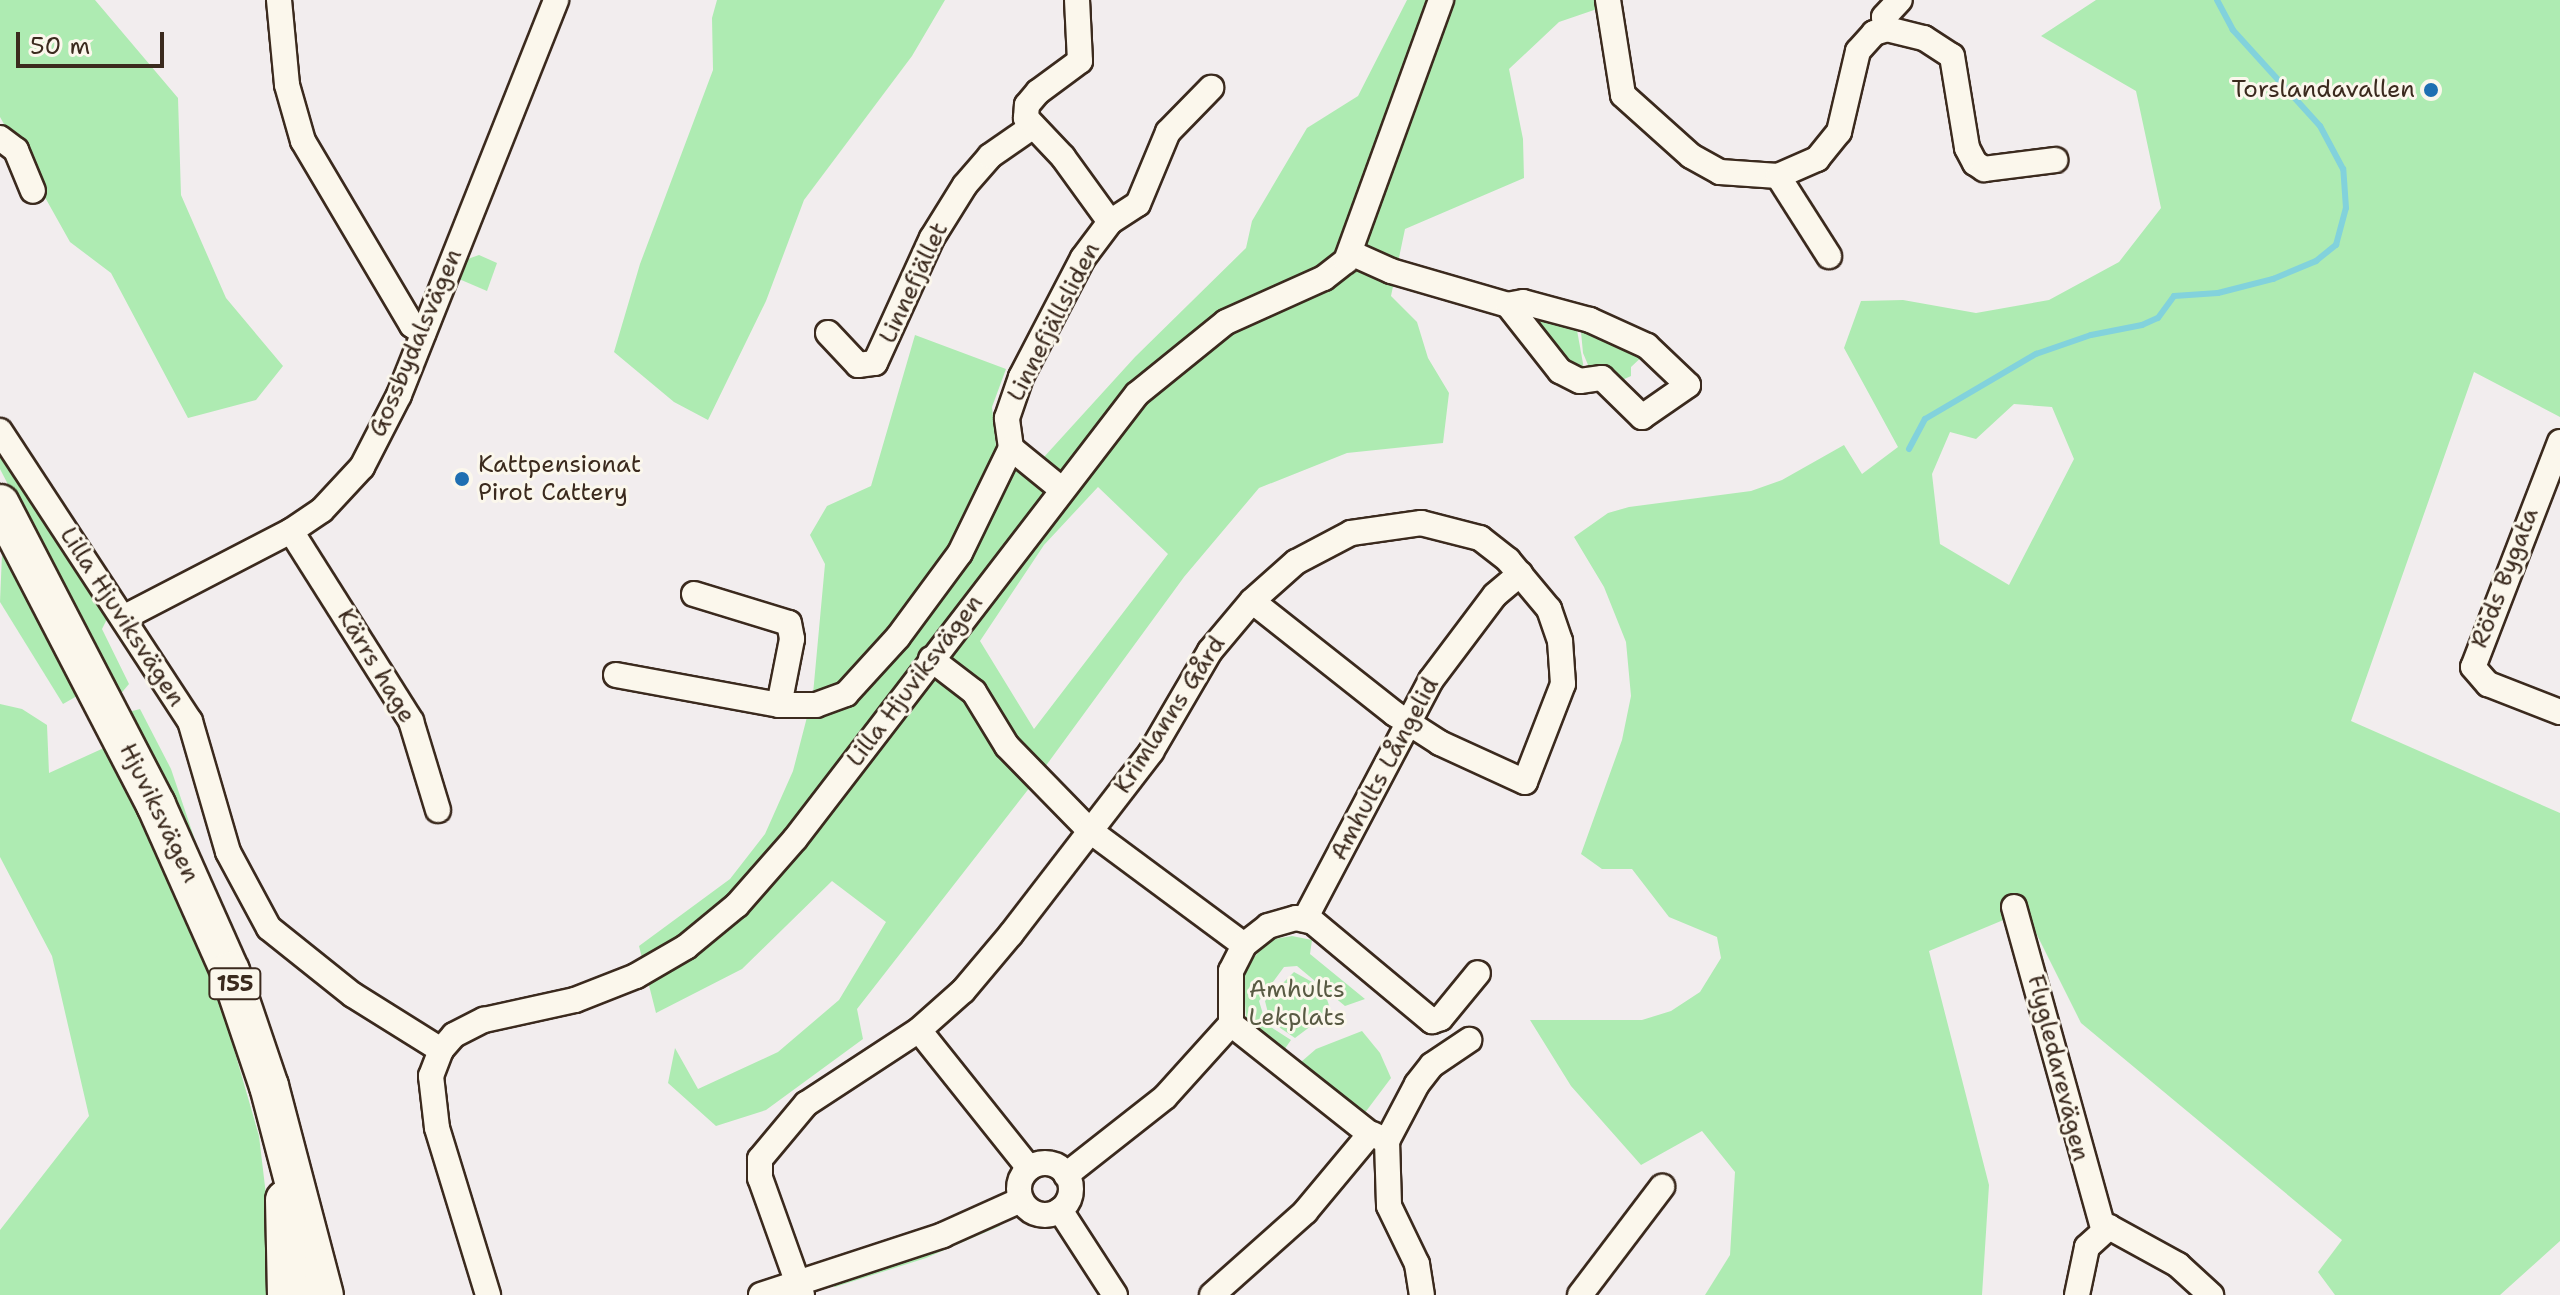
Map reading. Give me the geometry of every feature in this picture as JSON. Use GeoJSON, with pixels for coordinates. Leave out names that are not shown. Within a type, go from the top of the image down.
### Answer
{"type":"FeatureCollection","features":[{"type":"Feature","properties":{"kind":"main road","name":"Hjuviksvägen"},"geometry":{"type":"LineString","coordinates":[[0,504],[193,884],[249,1021],[324,1295]]}},
{"type":"Feature","properties":{"kind":"main road","name":"Hjuviksvägen"},"geometry":{"type":"LineString","coordinates":[[282,1137],[287,1295]]}},
{"type":"Feature","properties":{"kind":"street"},"geometry":{"type":"LineString","coordinates":[[279,0],[287,85],[303,141],[412,325],[423,333]]}},
{"type":"Feature","properties":{"kind":"street","name":"Gossbydalsvägen"},"geometry":{"type":"LineString","coordinates":[[125,617],[291,531],[322,510],[362,467],[423,333],[556,0]]}},
{"type":"Feature","properties":{"kind":"street"},"geometry":{"type":"LineString","coordinates":[[1032,127],[1027,105],[1080,61],[1077,0]]}},
{"type":"Feature","properties":{"kind":"street"},"geometry":{"type":"LineString","coordinates":[[1441,0],[1351,253],[1391,271],[1508,305],[1523,302],[1590,320],[1647,346],[1688,385],[1642,417],[1602,378],[1580,381],[1560,371],[1508,305]]}},
{"type":"Feature","properties":{"kind":"street"},"geometry":{"type":"LineString","coordinates":[[1608,0],[1616,67],[1630,105],[1691,156],[1720,172],[1778,176],[1817,159],[1839,132],[1858,51],[1874,33],[1887,29],[1924,38],[1952,56],[1967,148],[1975,163],[1984,169],[2055,160]]}},
{"type":"Feature","properties":{"kind":"street"},"geometry":{"type":"LineString","coordinates":[[1887,29],[1884,17],[1900,0]]}},
{"type":"Feature","properties":{"kind":"street"},"geometry":{"type":"LineString","coordinates":[[1110,222],[1138,204],[1168,132],[1211,88]]}},
{"type":"Feature","properties":{"kind":"street","name":"Linnefjällsliden"},"geometry":{"type":"LineString","coordinates":[[1011,448],[1007,418],[1021,377],[1083,258],[1110,222],[1063,157],[1032,127]]}},
{"type":"Feature","properties":{"kind":"street","name":"Linnefjället"},"geometry":{"type":"LineString","coordinates":[[828,333],[858,365],[875,363],[932,238],[965,185],[990,156],[1032,127]]}},
{"type":"Feature","properties":{"kind":"street"},"geometry":{"type":"LineString","coordinates":[[0,138],[16,150],[33,191]]}},
{"type":"Feature","properties":{"kind":"street"},"geometry":{"type":"LineString","coordinates":[[1778,176],[1807,213],[1829,256]]}},
{"type":"Feature","properties":{"kind":"street","name":"Lilla Hjuviksvägen"},"geometry":{"type":"LineString","coordinates":[[0,431],[125,617],[190,721],[228,852],[269,928],[353,995],[441,1050],[454,1035],[484,1020],[575,1000],[626,981],[714,926],[795,839],[1060,488],[1137,394],[1189,347],[1257,305],[1332,273],[1351,253]]}},
{"type":"Feature","properties":{"kind":"street","name":"Röds Bygata"},"geometry":{"type":"LineString","coordinates":[[2560,442],[2473,667],[2488,684],[2560,712]]}},
{"type":"Feature","properties":{"kind":"street"},"geometry":{"type":"LineString","coordinates":[[616,675],[779,705],[828,703],[861,680],[960,553],[1011,448],[1060,488]]}},
{"type":"Feature","properties":{"kind":"street","name":"Krimlanns Gård"},"geometry":{"type":"LineString","coordinates":[[800,1290],[760,1178],[760,1159],[806,1104],[919,1030],[963,991],[1151,752],[1210,651],[1252,601],[1296,562],[1374,526],[1455,528],[1480,538],[1514,567],[1549,609],[1564,663],[1559,704],[1525,782],[1402,718]]}},
{"type":"Feature","properties":{"kind":"street","name":"Kärrs hage"},"geometry":{"type":"LineString","coordinates":[[291,531],[411,721],[438,810]]}},
{"type":"Feature","properties":{"kind":"street","name":"Amhults Långelid"},"geometry":{"type":"LineString","coordinates":[[1305,919],[1402,718],[1514,567]]}},
{"type":"Feature","properties":{"kind":"street"},"geometry":{"type":"LineString","coordinates":[[694,594],[789,623],[792,639],[779,705]]}},
{"type":"Feature","properties":{"kind":"street"},"geometry":{"type":"LineString","coordinates":[[1252,601],[1402,718]]}},
{"type":"Feature","properties":{"kind":"street"},"geometry":{"type":"LineString","coordinates":[[931,659],[974,692],[1007,746],[1089,830],[1244,945]]}},
{"type":"Feature","properties":{"kind":"street","name":"Flygledarevägen"},"geometry":{"type":"LineString","coordinates":[[2014,907],[2103,1229]]}},
{"type":"Feature","properties":{"kind":"street"},"geometry":{"type":"LineString","coordinates":[[1066,1175],[1165,1097],[1231,1024],[1231,971],[1244,945],[1268,926],[1305,919],[1432,1021],[1441,1018],[1478,973]]}},
{"type":"Feature","properties":{"kind":"street"},"geometry":{"type":"LineString","coordinates":[[1231,1024],[1378,1137],[1389,1206],[1417,1264],[1422,1295]]}},
{"type":"Feature","properties":{"kind":"street"},"geometry":{"type":"LineString","coordinates":[[919,1030],[1029,1168]]}},
{"type":"Feature","properties":{"kind":"street"},"geometry":{"type":"LineString","coordinates":[[1212,1295],[1305,1212],[1378,1137],[1425,1074],[1469,1040]]}},
{"type":"Feature","properties":{"kind":"street"},"geometry":{"type":"LineString","coordinates":[[441,1050],[431,1076],[437,1128],[488,1295]]}},
{"type":"Feature","properties":{"kind":"street"},"geometry":{"type":"LineString","coordinates":[[1052,1164],[1066,1175],[1070,1194],[1060,1210],[1036,1214],[1021,1200],[1020,1182],[1029,1168],[1052,1164]]}},
{"type":"Feature","properties":{"kind":"street"},"geometry":{"type":"LineString","coordinates":[[1580,1295],[1662,1187]]}},
{"type":"Feature","properties":{"kind":"street"},"geometry":{"type":"LineString","coordinates":[[761,1295],[800,1290],[943,1235],[1021,1200]]}},
{"type":"Feature","properties":{"kind":"street"},"geometry":{"type":"LineString","coordinates":[[1060,1210],[1115,1295]]}},
{"type":"Feature","properties":{"kind":"street"},"geometry":{"type":"LineString","coordinates":[[2077,1295],[2087,1247],[2103,1229],[2115,1228],[2178,1265],[2211,1295]]}},
{"type":"Feature","properties":{"kind":"green space"},"geometry":{"type":"Polygon","coordinates":[[[0,0],[95,0],[178,98],[181,195],[226,298],[283,366],[256,400],[188,418],[111,273],[70,242],[0,117],[0,0]]]}},
{"type":"Feature","properties":{"kind":"green space"},"geometry":{"type":"Polygon","coordinates":[[[717,0],[945,0],[912,56],[804,200],[766,301],[708,420],[674,402],[614,352],[640,264],[713,70],[712,18],[717,0]]]}},
{"type":"Feature","properties":{"kind":"green space"},"geometry":{"type":"Polygon","coordinates":[[[1407,0],[1596,0],[1597,9],[1559,22],[1509,69],[1523,139],[1524,178],[1405,229],[1391,296],[1417,322],[1428,358],[1449,393],[1443,443],[1347,453],[1259,488],[1184,577],[1045,767],[1075,800],[1041,773],[857,1009],[863,1039],[766,1110],[716,1126],[668,1083],[675,1048],[698,1089],[778,1052],[839,1000],[886,922],[832,881],[742,969],[656,1013],[639,946],[730,879],[765,834],[793,771],[813,694],[825,564],[810,535],[827,506],[871,486],[915,335],[1006,369],[992,407],[996,446],[1044,457],[1135,357],[1246,248],[1252,221],[1307,128],[1358,96],[1407,0]],[[1098,487],[1044,545],[980,641],[1034,729],[1168,554],[1098,487]]]}},
{"type":"Feature","properties":{"kind":"green space"},"geometry":{"type":"Polygon","coordinates":[[[2096,0],[2560,0],[2560,417],[2474,372],[2351,721],[2560,813],[2560,1241],[2500,1295],[2335,1295],[2318,1272],[2342,1240],[2081,1023],[2025,911],[1929,951],[1989,1185],[1982,1295],[1705,1295],[1730,1255],[1735,1172],[1702,1131],[1641,1165],[1571,1086],[1530,1020],[1642,1020],[1671,1011],[1700,992],[1721,958],[1717,937],[1669,917],[1632,869],[1602,869],[1581,854],[1622,740],[1631,696],[1626,642],[1604,587],[1574,537],[1608,513],[1629,507],[1751,491],[1782,480],[1844,445],[1862,474],[1898,447],[1844,348],[1861,301],[1903,300],[1976,313],[2049,300],[2119,262],[2161,208],[2136,91],[2041,36],[2096,0]],[[2014,404],[1976,439],[1950,432],[1932,474],[1940,544],[2009,585],[2074,459],[2052,407],[2014,404]]]}},
{"type":"Feature","properties":{"kind":"green space"},"geometry":{"type":"Polygon","coordinates":[[[479,255],[497,263],[487,291],[459,279],[465,260],[479,255]]]}},
{"type":"Feature","properties":{"kind":"green space"},"geometry":{"type":"Polygon","coordinates":[[[1534,311],[1575,319],[1584,369],[1571,370],[1533,323],[1534,311]]]}},
{"type":"Feature","properties":{"kind":"green space"},"geometry":{"type":"Polygon","coordinates":[[[1580,321],[1647,352],[1631,367],[1631,376],[1620,381],[1591,372],[1583,353],[1580,321]]]}},
{"type":"Feature","properties":{"kind":"green space"},"geometry":{"type":"Polygon","coordinates":[[[0,440],[110,613],[102,629],[129,684],[118,697],[0,469],[0,440]]]}},
{"type":"Feature","properties":{"kind":"green space"},"geometry":{"type":"Polygon","coordinates":[[[2,554],[77,696],[63,704],[0,602],[2,554]]]}},
{"type":"Feature","properties":{"kind":"green space"},"geometry":{"type":"Polygon","coordinates":[[[0,704],[22,709],[47,725],[49,773],[106,747],[185,915],[225,1018],[259,1136],[271,1237],[269,1295],[0,1295],[0,1230],[89,1116],[52,956],[0,857],[0,704]]]}},
{"type":"Feature","properties":{"kind":"green space"},"geometry":{"type":"Polygon","coordinates":[[[140,709],[171,769],[197,846],[125,713],[140,709]]]}},
{"type":"Feature","properties":{"kind":"green space"},"geometry":{"type":"Polygon","coordinates":[[[1292,936],[1312,940],[1310,954],[1365,999],[1345,1006],[1297,966],[1284,967],[1259,1001],[1266,1024],[1291,1040],[1284,1050],[1246,1018],[1243,970],[1269,940],[1292,936]]]}},
{"type":"Feature","properties":{"kind":"green space","name":"Amhults Lekplats"},"geometry":{"type":"Polygon","coordinates":[[[1294,972],[1323,988],[1331,1011],[1295,1038],[1270,1021],[1265,1001],[1294,972]]]}},
{"type":"Feature","properties":{"kind":"green space"},"geometry":{"type":"Polygon","coordinates":[[[1362,1031],[1380,1053],[1391,1078],[1364,1114],[1301,1062],[1316,1049],[1362,1031]]]}},
{"type":"Feature","properties":{"kind":"green space"},"geometry":{"type":"Polygon","coordinates":[[[1001,1221],[1000,1226],[926,1258],[835,1287],[829,1284],[1001,1221]]]}},
{"type":"Feature","properties":{"kind":"waterway"},"geometry":{"type":"LineString","coordinates":[[1909,449],[1925,419],[2036,354],[2091,335],[2142,325],[2158,318],[2174,296],[2218,293],[2273,279],[2316,261],[2336,245],[2346,208],[2343,169],[2320,126],[2233,30],[2217,0]]}},
{"type":"Feature","properties":{"kind":"place","name":"Torslandavallen"},"geometry":{"type":"Point","coordinates":[2431,90]}},
{"type":"Feature","properties":{"kind":"place","name":"Kattpensionat Pirot Cattery"},"geometry":{"type":"Point","coordinates":[462,479]}}]}
